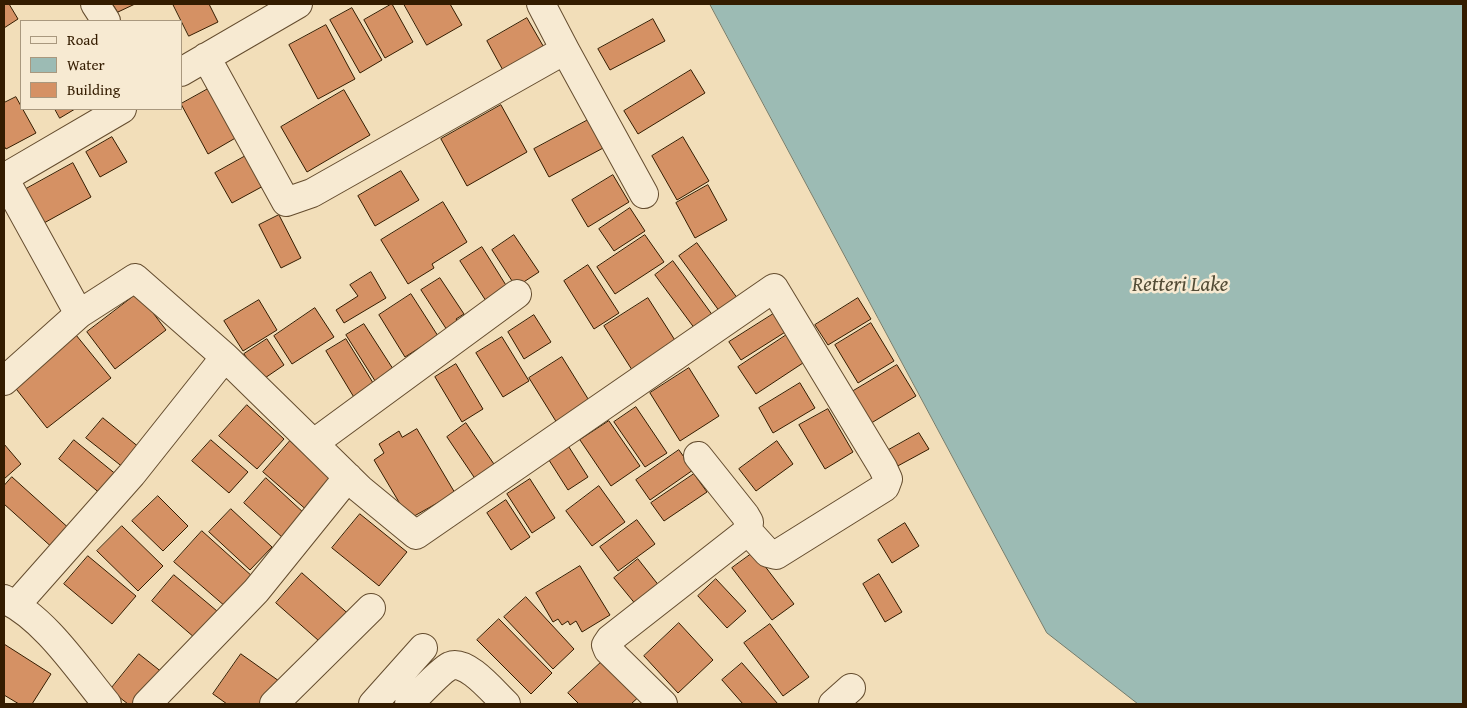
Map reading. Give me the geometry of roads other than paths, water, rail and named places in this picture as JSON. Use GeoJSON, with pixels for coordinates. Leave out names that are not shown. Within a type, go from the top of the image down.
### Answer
{"type":"FeatureCollection","features":[{"type":"Feature","properties":{"kind":"street"},"geometry":{"type":"LineString","coordinates":[[95,4],[105,20]]}},
{"type":"Feature","properties":{"kind":"street"},"geometry":{"type":"LineString","coordinates":[[182,71],[298,4]]}},
{"type":"Feature","properties":{"kind":"street"},"geometry":{"type":"LineString","coordinates":[[541,4],[644,194]]}},
{"type":"Feature","properties":{"kind":"street"},"geometry":{"type":"LineString","coordinates":[[206,57],[286,202],[312,193],[565,50]]}},
{"type":"Feature","properties":{"kind":"street"},"geometry":{"type":"LineString","coordinates":[[79,314],[4,178],[120,110]]}},
{"type":"Feature","properties":{"kind":"street"},"geometry":{"type":"LineString","coordinates":[[4,381],[79,314],[135,278],[225,357],[360,489],[416,534],[774,288],[888,479],[885,487],[776,555],[768,553],[748,531]]}},
{"type":"Feature","properties":{"kind":"street"},"geometry":{"type":"LineString","coordinates":[[314,443],[518,294]]}},
{"type":"Feature","properties":{"kind":"street"},"geometry":{"type":"LineString","coordinates":[[107,704],[54,639],[10,602],[132,474],[225,357]]}},
{"type":"Feature","properties":{"kind":"street"},"geometry":{"type":"LineString","coordinates":[[663,704],[608,650],[606,645],[610,639],[748,531],[749,522],[745,516],[698,456]]}},
{"type":"Feature","properties":{"kind":"street"},"geometry":{"type":"LineString","coordinates":[[147,704],[256,591],[348,477]]}},
{"type":"Feature","properties":{"kind":"street"},"geometry":{"type":"LineString","coordinates":[[274,704],[371,608]]}},
{"type":"Feature","properties":{"kind":"street"},"geometry":{"type":"LineString","coordinates":[[373,704],[423,648]]}},
{"type":"Feature","properties":{"kind":"street"},"geometry":{"type":"LineString","coordinates":[[409,704],[449,666],[460,665],[471,671],[506,704]]}},
{"type":"Feature","properties":{"kind":"water","name":"Retteri Lake"},"geometry":{"type":"Polygon","coordinates":[[[710,4],[1463,4],[1463,704],[1138,704],[1047,633],[710,4]]]}}]}
